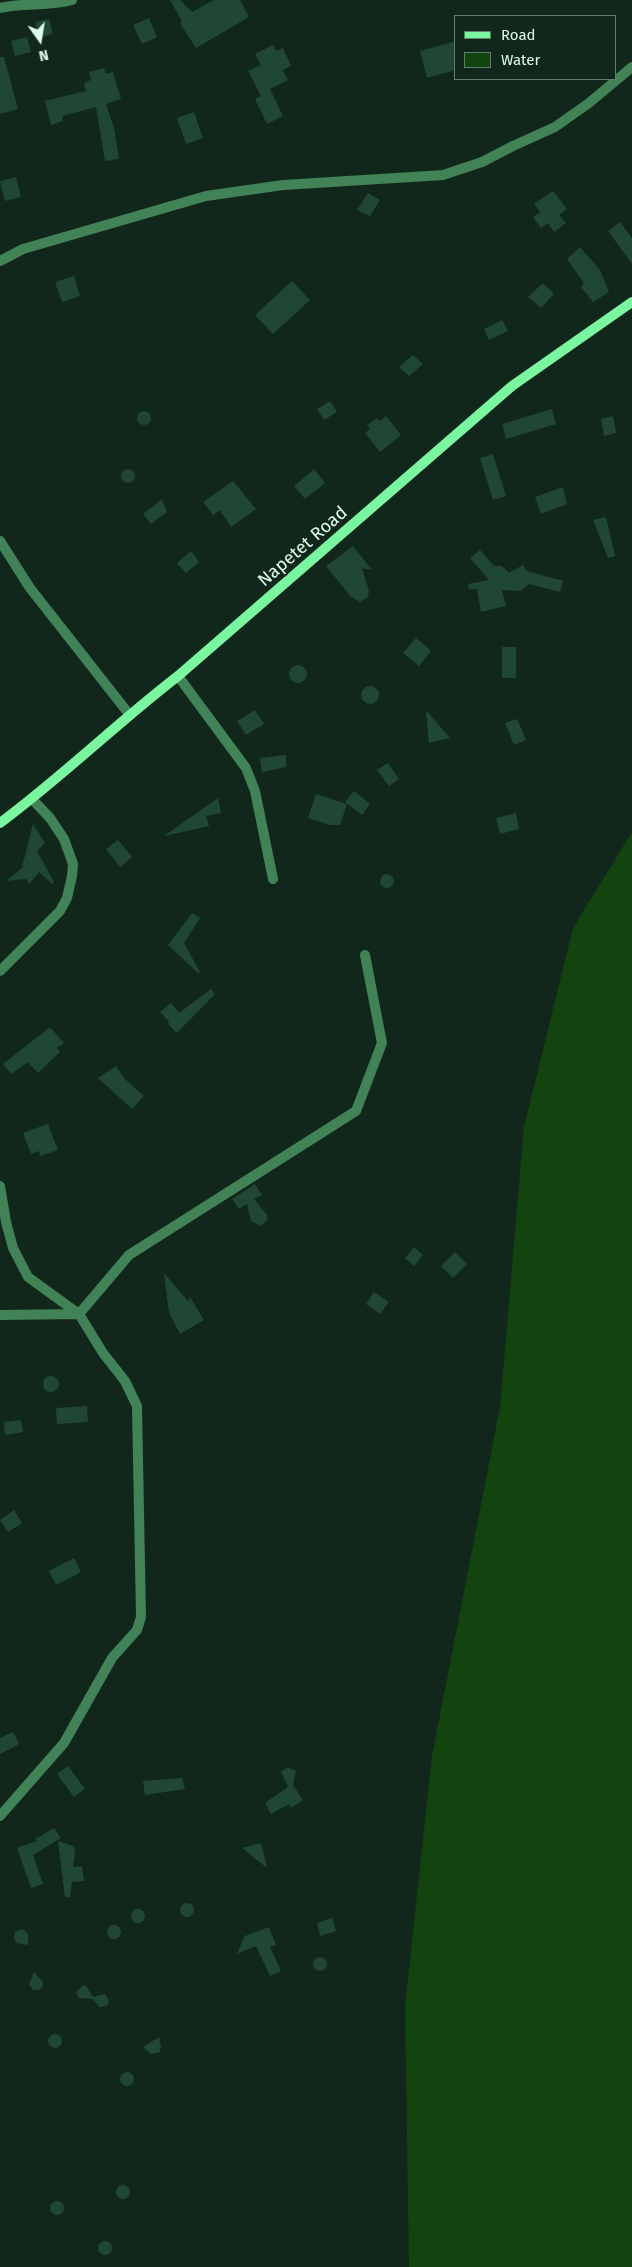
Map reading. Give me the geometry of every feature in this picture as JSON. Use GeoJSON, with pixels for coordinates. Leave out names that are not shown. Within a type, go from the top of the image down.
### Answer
{"type":"FeatureCollection","features":[{"type":"Feature","properties":{"kind":"main road","name":"Napetet Road"},"geometry":{"type":"LineString","coordinates":[[0,823],[32,799],[129,714],[178,676],[512,386],[632,302]]}},
{"type":"Feature","properties":{"kind":"street"},"geometry":{"type":"LineString","coordinates":[[0,8],[18,4],[55,5],[72,0]]}},
{"type":"Feature","properties":{"kind":"street"},"geometry":{"type":"LineString","coordinates":[[617,80],[632,67]]}},
{"type":"Feature","properties":{"kind":"street"},"geometry":{"type":"LineString","coordinates":[[0,261],[22,249],[206,196],[283,185],[392,179],[451,172],[482,162],[555,127],[589,104],[617,80]]}},
{"type":"Feature","properties":{"kind":"street"},"geometry":{"type":"LineString","coordinates":[[0,540],[30,588],[129,714]]}},
{"type":"Feature","properties":{"kind":"street"},"geometry":{"type":"LineString","coordinates":[[178,676],[246,768],[255,790],[273,879]]}},
{"type":"Feature","properties":{"kind":"street"},"geometry":{"type":"LineString","coordinates":[[0,971],[60,911],[72,876],[73,864],[64,839],[50,818],[32,799]]}},
{"type":"Feature","properties":{"kind":"street"},"geometry":{"type":"LineString","coordinates":[[0,1314],[79,1314],[129,1256],[356,1111],[382,1043],[365,955]]}},
{"type":"Feature","properties":{"kind":"street"},"geometry":{"type":"LineString","coordinates":[[0,1186],[6,1222],[13,1248],[28,1277],[79,1314],[103,1353],[125,1381],[137,1406],[141,1617],[137,1630],[112,1658],[64,1744],[0,1816]]}},
{"type":"Feature","properties":{"kind":"water"},"geometry":{"type":"Polygon","coordinates":[[[632,832],[632,2267],[409,2267],[405,2006],[432,1756],[500,1407],[524,1127],[573,928],[632,832]]]}},
{"type":"Feature","properties":{"kind":"building"},"geometry":{"type":"Polygon","coordinates":[[[170,0],[180,0],[192,12],[214,0],[240,0],[249,17],[196,48],[180,23],[182,21],[170,0]]]}},
{"type":"Feature","properties":{"kind":"building"},"geometry":{"type":"Polygon","coordinates":[[[149,18],[157,37],[142,44],[133,25],[149,18]]]}},
{"type":"Feature","properties":{"kind":"building"},"geometry":{"type":"Polygon","coordinates":[[[49,19],[53,34],[39,37],[35,22],[49,19]]]}},
{"type":"Feature","properties":{"kind":"building"},"geometry":{"type":"Polygon","coordinates":[[[27,37],[31,52],[15,56],[11,41],[27,37]]]}},
{"type":"Feature","properties":{"kind":"building"},"geometry":{"type":"Polygon","coordinates":[[[454,42],[454,71],[427,78],[420,51],[454,42]]]}},
{"type":"Feature","properties":{"kind":"building"},"geometry":{"type":"Polygon","coordinates":[[[273,45],[276,51],[283,48],[291,66],[283,70],[288,80],[270,89],[283,116],[267,124],[255,99],[261,96],[248,71],[261,65],[255,54],[273,45]]]}},
{"type":"Feature","properties":{"kind":"building"},"geometry":{"type":"Polygon","coordinates":[[[0,57],[4,57],[18,109],[0,114],[0,57]]]}},
{"type":"Feature","properties":{"kind":"building"},"geometry":{"type":"Polygon","coordinates":[[[104,68],[106,74],[113,72],[121,99],[106,104],[114,128],[119,159],[105,161],[96,107],[62,116],[63,121],[51,125],[45,101],[86,91],[84,83],[91,80],[89,72],[104,68]]]}},
{"type":"Feature","properties":{"kind":"building"},"geometry":{"type":"Polygon","coordinates":[[[194,112],[203,138],[186,144],[177,118],[194,112]]]}},
{"type":"Feature","properties":{"kind":"building"},"geometry":{"type":"Polygon","coordinates":[[[16,177],[21,197],[5,201],[0,181],[16,177]]]}},
{"type":"Feature","properties":{"kind":"building"},"geometry":{"type":"Polygon","coordinates":[[[553,191],[567,209],[559,215],[566,223],[554,232],[548,223],[541,228],[533,217],[540,212],[534,204],[553,191]]]}},
{"type":"Feature","properties":{"kind":"building"},"geometry":{"type":"Polygon","coordinates":[[[368,193],[380,200],[370,216],[357,210],[368,193]]]}},
{"type":"Feature","properties":{"kind":"building"},"geometry":{"type":"Polygon","coordinates":[[[620,222],[632,238],[632,264],[608,231],[620,222]]]}},
{"type":"Feature","properties":{"kind":"building"},"geometry":{"type":"Polygon","coordinates":[[[580,247],[600,270],[609,292],[593,302],[581,287],[584,283],[567,259],[580,247]]]}},
{"type":"Feature","properties":{"kind":"building"},"geometry":{"type":"Polygon","coordinates":[[[74,276],[80,296],[62,302],[55,282],[74,276]]]}},
{"type":"Feature","properties":{"kind":"building"},"geometry":{"type":"Polygon","coordinates":[[[292,281],[310,300],[273,334],[255,315],[292,281]]]}},
{"type":"Feature","properties":{"kind":"building"},"geometry":{"type":"Polygon","coordinates":[[[543,283],[554,294],[541,308],[528,297],[543,283]]]}},
{"type":"Feature","properties":{"kind":"building"},"geometry":{"type":"Polygon","coordinates":[[[502,320],[508,331],[489,340],[484,329],[502,320]]]}},
{"type":"Feature","properties":{"kind":"building"},"geometry":{"type":"Polygon","coordinates":[[[413,355],[423,364],[409,376],[399,367],[413,355]]]}},
{"type":"Feature","properties":{"kind":"building"},"geometry":{"type":"Polygon","coordinates":[[[330,401],[337,412],[324,420],[317,409],[330,401]]]}},
{"type":"Feature","properties":{"kind":"building"},"geometry":{"type":"Polygon","coordinates":[[[552,409],[556,424],[506,439],[502,424],[552,409]]]}},
{"type":"Feature","properties":{"kind":"building"},"geometry":{"type":"Polygon","coordinates":[[[141,411],[147,411],[151,418],[147,425],[141,425],[137,421],[137,415],[141,411]]]}},
{"type":"Feature","properties":{"kind":"building"},"geometry":{"type":"Polygon","coordinates":[[[386,416],[401,435],[380,452],[365,433],[370,429],[367,425],[377,418],[380,421],[386,416]]]}},
{"type":"Feature","properties":{"kind":"building"},"geometry":{"type":"Polygon","coordinates":[[[613,416],[616,433],[604,436],[601,419],[613,416]]]}},
{"type":"Feature","properties":{"kind":"building"},"geometry":{"type":"Polygon","coordinates":[[[493,454],[506,496],[493,500],[480,458],[493,454]]]}},
{"type":"Feature","properties":{"kind":"building"},"geometry":{"type":"Polygon","coordinates":[[[125,469],[131,469],[135,476],[131,483],[125,483],[121,479],[121,473],[125,469]]]}},
{"type":"Feature","properties":{"kind":"building"},"geometry":{"type":"Polygon","coordinates":[[[314,469],[325,483],[305,499],[294,486],[314,469]]]}},
{"type":"Feature","properties":{"kind":"building"},"geometry":{"type":"Polygon","coordinates":[[[233,481],[256,509],[231,527],[220,510],[213,515],[203,502],[233,481]]]}},
{"type":"Feature","properties":{"kind":"building"},"geometry":{"type":"Polygon","coordinates":[[[563,487],[567,504],[541,514],[535,497],[563,487]]]}},
{"type":"Feature","properties":{"kind":"building"},"geometry":{"type":"Polygon","coordinates":[[[162,499],[167,512],[151,524],[143,514],[162,499]]]}},
{"type":"Feature","properties":{"kind":"building"},"geometry":{"type":"Polygon","coordinates":[[[606,517],[615,556],[608,558],[593,520],[606,517]]]}},
{"type":"Feature","properties":{"kind":"building"},"geometry":{"type":"Polygon","coordinates":[[[353,546],[372,570],[362,568],[369,591],[368,597],[360,602],[350,596],[326,566],[353,546]]]}},
{"type":"Feature","properties":{"kind":"building"},"geometry":{"type":"Polygon","coordinates":[[[480,550],[494,566],[502,566],[509,573],[523,565],[527,571],[563,581],[560,592],[529,584],[521,591],[502,590],[506,606],[481,612],[477,589],[469,589],[468,584],[489,580],[470,558],[480,550]]]}},
{"type":"Feature","properties":{"kind":"building"},"geometry":{"type":"Polygon","coordinates":[[[191,551],[199,562],[186,573],[177,563],[191,551]]]}},
{"type":"Feature","properties":{"kind":"building"},"geometry":{"type":"Polygon","coordinates":[[[416,638],[431,651],[419,666],[403,653],[416,638]]]}},
{"type":"Feature","properties":{"kind":"building"},"geometry":{"type":"Polygon","coordinates":[[[502,647],[516,647],[516,678],[502,678],[502,647]]]}},
{"type":"Feature","properties":{"kind":"building"},"geometry":{"type":"Polygon","coordinates":[[[294,665],[302,665],[307,670],[305,681],[294,683],[289,678],[289,670],[294,665]]]}},
{"type":"Feature","properties":{"kind":"building"},"geometry":{"type":"Polygon","coordinates":[[[366,686],[374,686],[379,691],[377,702],[366,704],[361,699],[361,691],[366,686]]]}},
{"type":"Feature","properties":{"kind":"building"},"geometry":{"type":"Polygon","coordinates":[[[255,710],[264,724],[246,735],[237,721],[255,710]]]}},
{"type":"Feature","properties":{"kind":"building"},"geometry":{"type":"Polygon","coordinates":[[[426,710],[450,738],[429,743],[426,710]]]}},
{"type":"Feature","properties":{"kind":"building"},"geometry":{"type":"Polygon","coordinates":[[[517,719],[526,740],[514,745],[505,723],[517,719]]]}},
{"type":"Feature","properties":{"kind":"building"},"geometry":{"type":"Polygon","coordinates":[[[286,755],[286,767],[262,772],[260,758],[286,755]]]}},
{"type":"Feature","properties":{"kind":"building"},"geometry":{"type":"Polygon","coordinates":[[[388,763],[399,779],[389,786],[377,770],[388,763]]]}},
{"type":"Feature","properties":{"kind":"building"},"geometry":{"type":"Polygon","coordinates":[[[354,791],[370,804],[362,815],[345,802],[354,791]]]}},
{"type":"Feature","properties":{"kind":"building"},"geometry":{"type":"Polygon","coordinates":[[[316,794],[347,804],[340,825],[330,825],[308,818],[316,794]]]}},
{"type":"Feature","properties":{"kind":"building"},"geometry":{"type":"Polygon","coordinates":[[[218,798],[221,813],[206,816],[209,826],[164,836],[218,798]]]}},
{"type":"Feature","properties":{"kind":"building"},"geometry":{"type":"Polygon","coordinates":[[[516,813],[519,829],[500,834],[496,818],[516,813]]]}},
{"type":"Feature","properties":{"kind":"building"},"geometry":{"type":"Polygon","coordinates":[[[33,824],[45,843],[37,851],[54,882],[52,884],[39,872],[29,884],[26,879],[6,881],[29,862],[22,867],[33,824]]]}},
{"type":"Feature","properties":{"kind":"building"},"geometry":{"type":"Polygon","coordinates":[[[118,840],[132,857],[120,867],[106,849],[118,840]]]}},
{"type":"Feature","properties":{"kind":"building"},"geometry":{"type":"Polygon","coordinates":[[[387,874],[392,876],[394,881],[392,886],[387,888],[382,886],[380,881],[382,876],[387,874]]]}},
{"type":"Feature","properties":{"kind":"building"},"geometry":{"type":"Polygon","coordinates":[[[192,913],[200,918],[184,943],[200,972],[198,973],[168,945],[192,913]]]}},
{"type":"Feature","properties":{"kind":"building"},"geometry":{"type":"Polygon","coordinates":[[[211,989],[215,994],[177,1033],[160,1012],[171,1003],[179,1013],[211,989]]]}},
{"type":"Feature","properties":{"kind":"building"},"geometry":{"type":"Polygon","coordinates":[[[50,1027],[64,1043],[57,1048],[60,1052],[38,1073],[28,1062],[11,1074],[3,1064],[50,1027]]]}},
{"type":"Feature","properties":{"kind":"building"},"geometry":{"type":"Polygon","coordinates":[[[116,1066],[125,1079],[144,1096],[132,1109],[98,1078],[116,1066]]]}},
{"type":"Feature","properties":{"kind":"building"},"geometry":{"type":"Polygon","coordinates":[[[48,1124],[58,1150],[40,1156],[39,1151],[31,1154],[23,1133],[48,1124]]]}},
{"type":"Feature","properties":{"kind":"building"},"geometry":{"type":"Polygon","coordinates":[[[255,1184],[262,1195],[254,1199],[267,1215],[267,1220],[261,1226],[251,1221],[247,1204],[239,1209],[232,1199],[255,1184]]]}},
{"type":"Feature","properties":{"kind":"building"},"geometry":{"type":"Polygon","coordinates":[[[414,1247],[423,1255],[414,1266],[405,1258],[414,1247]]]}},
{"type":"Feature","properties":{"kind":"building"},"geometry":{"type":"Polygon","coordinates":[[[455,1252],[467,1264],[453,1278],[441,1266],[455,1252]]]}},
{"type":"Feature","properties":{"kind":"building"},"geometry":{"type":"Polygon","coordinates":[[[164,1273],[188,1301],[190,1297],[204,1320],[180,1334],[169,1313],[164,1273]]]}},
{"type":"Feature","properties":{"kind":"building"},"geometry":{"type":"Polygon","coordinates":[[[374,1292],[389,1302],[380,1314],[366,1304],[374,1292]]]}},
{"type":"Feature","properties":{"kind":"building"},"geometry":{"type":"Polygon","coordinates":[[[51,1376],[59,1384],[51,1392],[43,1384],[51,1376]]]}},
{"type":"Feature","properties":{"kind":"building"},"geometry":{"type":"Polygon","coordinates":[[[87,1406],[88,1422],[57,1424],[56,1408],[87,1406]]]}},
{"type":"Feature","properties":{"kind":"building"},"geometry":{"type":"Polygon","coordinates":[[[21,1420],[23,1432],[5,1435],[4,1422],[21,1420]]]}},
{"type":"Feature","properties":{"kind":"building"},"geometry":{"type":"Polygon","coordinates":[[[14,1510],[22,1523],[8,1532],[0,1520],[14,1510]]]}},
{"type":"Feature","properties":{"kind":"building"},"geometry":{"type":"Polygon","coordinates":[[[74,1558],[81,1572],[56,1585],[49,1571],[74,1558]]]}},
{"type":"Feature","properties":{"kind":"building"},"geometry":{"type":"Polygon","coordinates":[[[13,1732],[19,1744],[0,1754],[0,1738],[13,1732]]]}},
{"type":"Feature","properties":{"kind":"building"},"geometry":{"type":"Polygon","coordinates":[[[68,1766],[85,1789],[74,1797],[57,1774],[68,1766]]]}},
{"type":"Feature","properties":{"kind":"building"},"geometry":{"type":"Polygon","coordinates":[[[288,1767],[296,1771],[293,1785],[303,1800],[291,1808],[289,1804],[271,1814],[265,1803],[288,1787],[281,1772],[288,1767]]]}},
{"type":"Feature","properties":{"kind":"building"},"geometry":{"type":"Polygon","coordinates":[[[182,1778],[185,1789],[145,1795],[143,1781],[182,1778]]]}},
{"type":"Feature","properties":{"kind":"building"},"geometry":{"type":"Polygon","coordinates":[[[54,1828],[61,1838],[33,1855],[43,1884],[31,1888],[17,1848],[37,1841],[35,1839],[54,1828]]]}},
{"type":"Feature","properties":{"kind":"building"},"geometry":{"type":"Polygon","coordinates":[[[58,1841],[73,1846],[75,1851],[73,1867],[82,1866],[84,1881],[72,1882],[70,1897],[65,1897],[58,1841]]]}},
{"type":"Feature","properties":{"kind":"building"},"geometry":{"type":"Polygon","coordinates":[[[261,1843],[267,1868],[242,1848],[261,1843]]]}},
{"type":"Feature","properties":{"kind":"building"},"geometry":{"type":"Polygon","coordinates":[[[187,1903],[192,1905],[194,1910],[192,1915],[187,1917],[182,1915],[180,1910],[182,1905],[187,1903]]]}},
{"type":"Feature","properties":{"kind":"building"},"geometry":{"type":"Polygon","coordinates":[[[138,1909],[143,1911],[145,1916],[143,1921],[138,1923],[133,1921],[131,1916],[133,1911],[138,1909]]]}},
{"type":"Feature","properties":{"kind":"building"},"geometry":{"type":"Polygon","coordinates":[[[332,1918],[336,1931],[320,1936],[317,1923],[332,1918]]]}},
{"type":"Feature","properties":{"kind":"building"},"geometry":{"type":"Polygon","coordinates":[[[114,1925],[119,1927],[121,1932],[119,1937],[114,1939],[109,1937],[107,1932],[109,1927],[114,1925]]]}},
{"type":"Feature","properties":{"kind":"building"},"geometry":{"type":"Polygon","coordinates":[[[269,1927],[276,1945],[270,1947],[281,1971],[270,1976],[256,1946],[237,1954],[245,1936],[269,1927]]]}},
{"type":"Feature","properties":{"kind":"building"},"geometry":{"type":"Polygon","coordinates":[[[22,1929],[28,1934],[28,1945],[17,1943],[14,1939],[15,1932],[22,1929]]]}},
{"type":"Feature","properties":{"kind":"building"},"geometry":{"type":"Polygon","coordinates":[[[320,1957],[325,1959],[327,1964],[325,1969],[320,1971],[315,1969],[313,1964],[315,1959],[320,1957]]]}},
{"type":"Feature","properties":{"kind":"building"},"geometry":{"type":"Polygon","coordinates":[[[34,1972],[43,1982],[43,1986],[39,1990],[33,1990],[29,1984],[34,1972]]]}},
{"type":"Feature","properties":{"kind":"building"},"geometry":{"type":"Polygon","coordinates":[[[83,1985],[86,1986],[93,1997],[105,1994],[109,2001],[107,2006],[99,2007],[93,1999],[79,1998],[76,1992],[83,1985]]]}},
{"type":"Feature","properties":{"kind":"building"},"geometry":{"type":"Polygon","coordinates":[[[52,2034],[58,2034],[62,2041],[58,2048],[52,2048],[48,2044],[48,2038],[52,2034]]]}},
{"type":"Feature","properties":{"kind":"building"},"geometry":{"type":"Polygon","coordinates":[[[159,2037],[160,2052],[151,2054],[143,2047],[159,2037]]]}},
{"type":"Feature","properties":{"kind":"building"},"geometry":{"type":"Polygon","coordinates":[[[127,2072],[132,2074],[134,2079],[132,2084],[127,2086],[122,2084],[120,2079],[122,2074],[127,2072]]]}},
{"type":"Feature","properties":{"kind":"building"},"geometry":{"type":"Polygon","coordinates":[[[123,2185],[128,2187],[130,2192],[128,2197],[123,2199],[118,2197],[116,2192],[118,2187],[123,2185]]]}},
{"type":"Feature","properties":{"kind":"building"},"geometry":{"type":"Polygon","coordinates":[[[57,2201],[62,2203],[64,2208],[62,2213],[57,2215],[52,2213],[50,2208],[52,2203],[57,2201]]]}},
{"type":"Feature","properties":{"kind":"building"},"geometry":{"type":"Polygon","coordinates":[[[105,2241],[110,2243],[112,2248],[110,2253],[105,2255],[100,2253],[98,2248],[100,2243],[105,2241]]]}}]}
